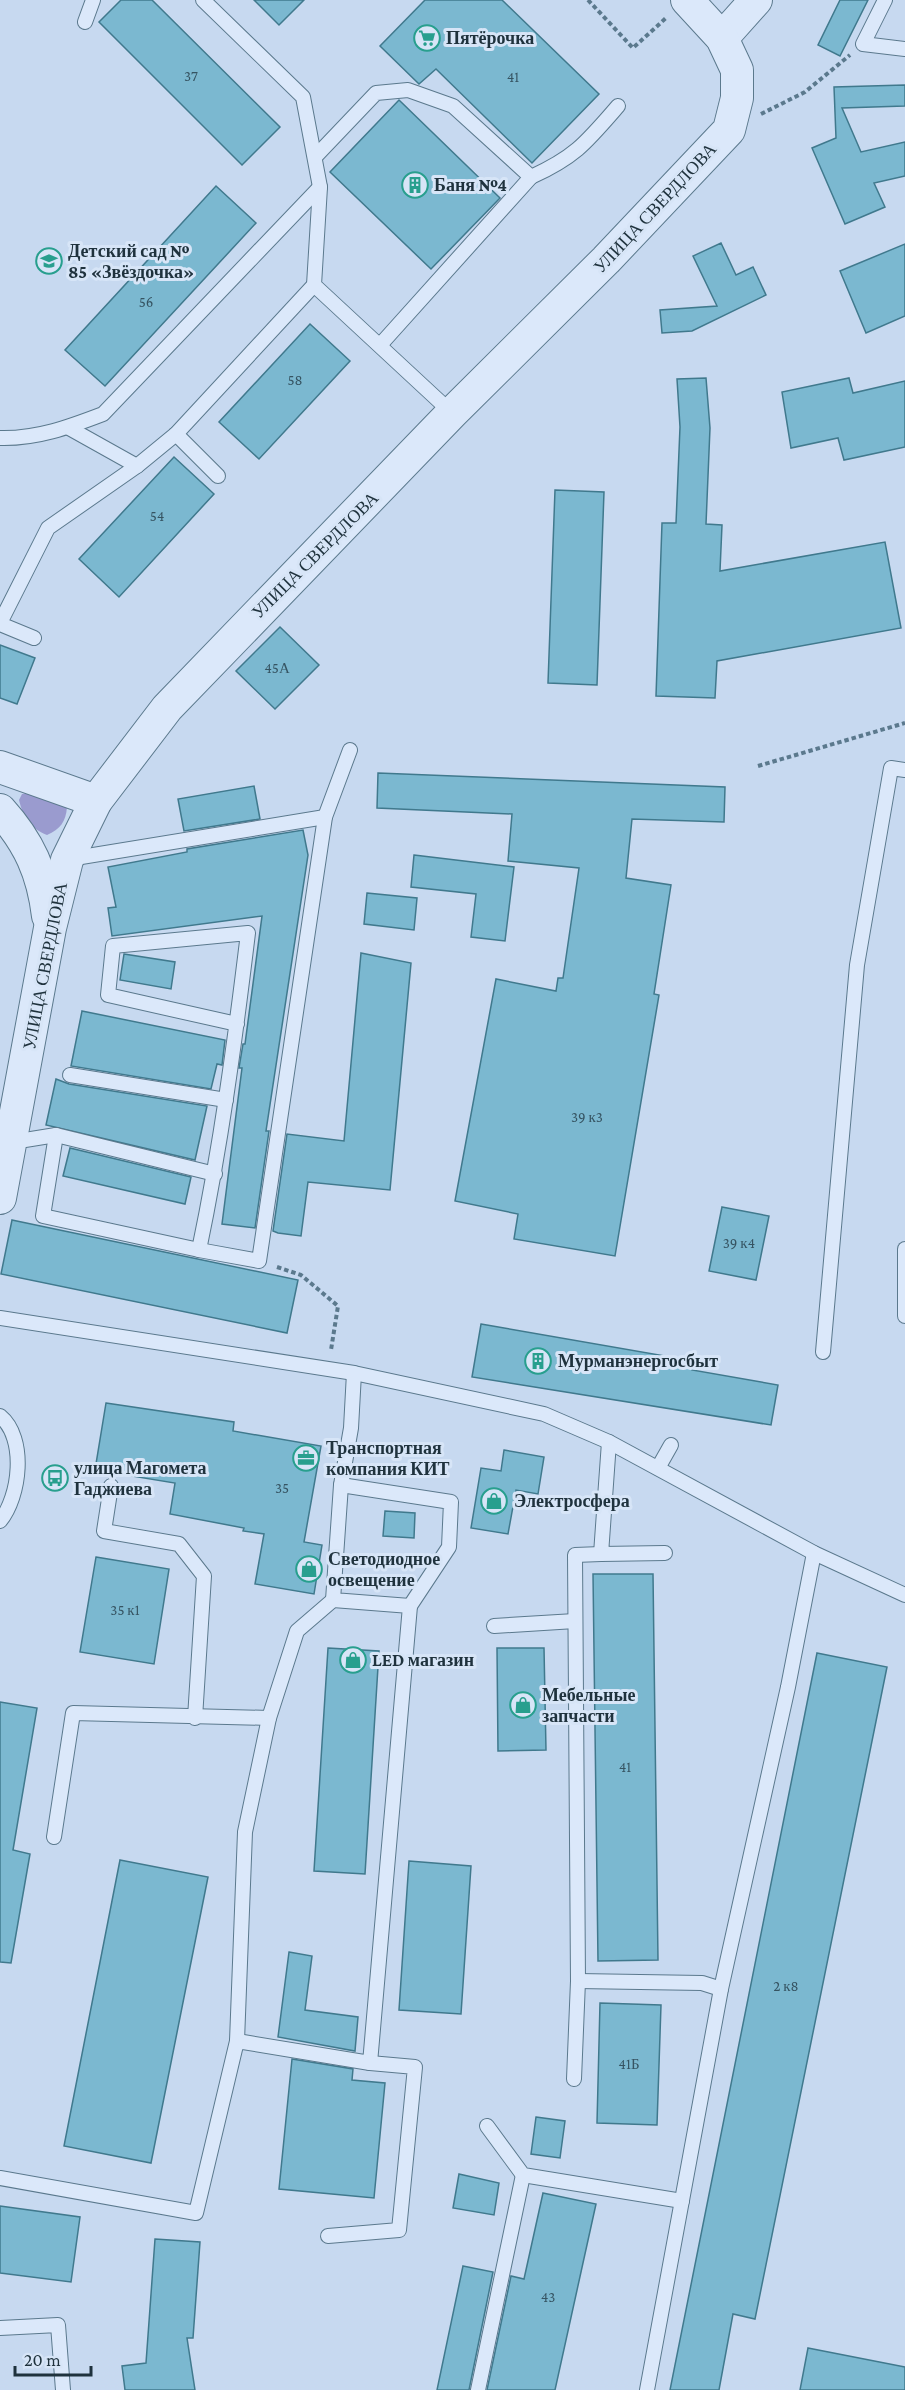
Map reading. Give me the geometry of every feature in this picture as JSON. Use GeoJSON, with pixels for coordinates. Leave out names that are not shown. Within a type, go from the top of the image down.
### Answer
{"type":"FeatureCollection","features":[{"type":"Feature","properties":{"kind":"street"},"geometry":{"type":"LineString","coordinates":[[722,38],[756,0]]}},
{"type":"Feature","properties":{"kind":"street","name":"УЛИЦА СВЕРДЛОВА"},"geometry":{"type":"LineString","coordinates":[[0,1198],[50,928],[67,860],[96,801],[167,708],[452,413],[606,260],[729,130],[737,98],[737,70],[722,38],[678,8]]}},
{"type":"Feature","properties":{"kind":"street"},"geometry":{"type":"LineString","coordinates":[[0,767],[96,801]]}},
{"type":"Feature","properties":{"kind":"street"},"geometry":{"type":"LineString","coordinates":[[0,810],[33,854],[41,875],[50,928]]}},
{"type":"Feature","properties":{"kind":"lane"},"geometry":{"type":"LineString","coordinates":[[86,22],[93,0]]}},
{"type":"Feature","properties":{"kind":"lane"},"geometry":{"type":"LineString","coordinates":[[34,638],[0,623],[48,528],[137,466],[176,434],[314,285],[320,187],[303,97],[203,0]]}},
{"type":"Feature","properties":{"kind":"lane"},"geometry":{"type":"LineString","coordinates":[[885,0],[864,44],[905,49]]}},
{"type":"Feature","properties":{"kind":"lane"},"geometry":{"type":"LineString","coordinates":[[315,157],[376,93],[408,90],[453,106],[531,177]]}},
{"type":"Feature","properties":{"kind":"lane"},"geometry":{"type":"LineString","coordinates":[[381,344],[531,177],[560,164],[582,148],[618,106]]}},
{"type":"Feature","properties":{"kind":"lane"},"geometry":{"type":"LineString","coordinates":[[0,438],[24,439],[69,428],[103,414],[320,187]]}},
{"type":"Feature","properties":{"kind":"lane"},"geometry":{"type":"LineString","coordinates":[[314,285],[381,344],[452,413]]}},
{"type":"Feature","properties":{"kind":"lane"},"geometry":{"type":"LineString","coordinates":[[69,428],[137,466]]}},
{"type":"Feature","properties":{"kind":"lane"},"geometry":{"type":"LineString","coordinates":[[176,434],[218,476]]}},
{"type":"Feature","properties":{"kind":"lane"},"geometry":{"type":"LineString","coordinates":[[56,1135],[43,1215],[259,1261],[325,817],[350,750]]}},
{"type":"Feature","properties":{"kind":"lane"},"geometry":{"type":"LineString","coordinates":[[823,1352],[856,965],[891,768],[905,770]]}},
{"type":"Feature","properties":{"kind":"lane"},"geometry":{"type":"LineString","coordinates":[[67,860],[325,817]]}},
{"type":"Feature","properties":{"kind":"lane"},"geometry":{"type":"LineString","coordinates":[[200,1250],[215,1174],[237,1024],[248,933],[113,946],[108,995],[237,1024]]}},
{"type":"Feature","properties":{"kind":"lane"},"geometry":{"type":"LineString","coordinates":[[70,1075],[226,1100]]}},
{"type":"Feature","properties":{"kind":"lane"},"geometry":{"type":"LineString","coordinates":[[12,1139],[25,1140],[56,1135],[215,1174]]}},
{"type":"Feature","properties":{"kind":"lane"},"geometry":{"type":"LineString","coordinates":[[905,1249],[905,1316]]}},
{"type":"Feature","properties":{"kind":"lane"},"geometry":{"type":"LineString","coordinates":[[0,1318],[354,1373],[544,1414],[609,1442],[814,1553],[905,1595]]}},
{"type":"Feature","properties":{"kind":"lane"},"geometry":{"type":"LineString","coordinates":[[333,1600],[341,1485],[351,1428],[354,1373]]}},
{"type":"Feature","properties":{"kind":"lane"},"geometry":{"type":"LineString","coordinates":[[0,1416],[5,1420],[18,1448],[17,1476],[5,1515],[0,1521]]}},
{"type":"Feature","properties":{"kind":"lane"},"geometry":{"type":"LineString","coordinates":[[601,1554],[609,1442]]}},
{"type":"Feature","properties":{"kind":"lane"},"geometry":{"type":"LineString","coordinates":[[658,1468],[671,1445]]}},
{"type":"Feature","properties":{"kind":"lane"},"geometry":{"type":"LineString","coordinates":[[341,1485],[451,1502],[449,1547],[410,1606],[370,2063]]}},
{"type":"Feature","properties":{"kind":"lane"},"geometry":{"type":"LineString","coordinates":[[111,1486],[104,1531],[179,1544],[204,1576],[195,1718]]}},
{"type":"Feature","properties":{"kind":"lane"},"geometry":{"type":"LineString","coordinates":[[574,2079],[578,1981],[575,1555],[665,1553]]}},
{"type":"Feature","properties":{"kind":"lane"},"geometry":{"type":"LineString","coordinates":[[646,2390],[721,1989],[788,1687],[814,1553]]}},
{"type":"Feature","properties":{"kind":"lane"},"geometry":{"type":"LineString","coordinates":[[0,2178],[196,2213],[237,2041],[245,1832],[268,1718],[297,1631],[333,1600],[410,1606]]}},
{"type":"Feature","properties":{"kind":"lane"},"geometry":{"type":"LineString","coordinates":[[494,1626],[575,1621]]}},
{"type":"Feature","properties":{"kind":"lane"},"geometry":{"type":"LineString","coordinates":[[54,1837],[73,1713],[195,1718],[268,1718]]}},
{"type":"Feature","properties":{"kind":"lane"},"geometry":{"type":"LineString","coordinates":[[578,1981],[702,1983],[721,1989]]}},
{"type":"Feature","properties":{"kind":"lane"},"geometry":{"type":"LineString","coordinates":[[237,2041],[370,2063],[415,2067],[399,2230],[328,2236]]}},
{"type":"Feature","properties":{"kind":"lane"},"geometry":{"type":"LineString","coordinates":[[487,2126],[523,2175],[682,2200]]}},
{"type":"Feature","properties":{"kind":"lane"},"geometry":{"type":"LineString","coordinates":[[478,2390],[523,2175]]}},
{"type":"Feature","properties":{"kind":"lane"},"geometry":{"type":"LineString","coordinates":[[0,2328],[58,2325],[63,2390]]}},
{"type":"Feature","properties":{"kind":"path"},"geometry":{"type":"LineString","coordinates":[[588,0],[633,48],[678,8]]}},
{"type":"Feature","properties":{"kind":"path"},"geometry":{"type":"LineString","coordinates":[[729,130],[805,92],[864,44]]}},
{"type":"Feature","properties":{"kind":"path"},"geometry":{"type":"LineString","coordinates":[[758,766],[905,723]]}},
{"type":"Feature","properties":{"kind":"path"},"geometry":{"type":"LineString","coordinates":[[259,1261],[301,1275],[338,1306],[328,1369]]}},
{"type":"Feature","properties":{"kind":"shaded area"},"geometry":{"type":"Polygon","coordinates":[[[32,792],[60,802],[67,807],[61,824],[47,835],[32,825],[25,817],[21,806],[19,800],[22,794],[32,792]]]}},
{"type":"Feature","properties":{"kind":"building"},"geometry":{"type":"Polygon","coordinates":[[[121,0],[152,0],[280,127],[242,165],[99,22],[121,0]]]}},
{"type":"Feature","properties":{"kind":"building"},"geometry":{"type":"Polygon","coordinates":[[[254,0],[304,0],[279,25],[254,0]]]}},
{"type":"Feature","properties":{"kind":"building"},"geometry":{"type":"Polygon","coordinates":[[[425,0],[502,0],[599,94],[532,163],[436,69],[419,84],[380,46],[425,0]]]}},
{"type":"Feature","properties":{"kind":"building"},"geometry":{"type":"Polygon","coordinates":[[[840,0],[868,0],[840,56],[818,45],[840,0]]]}},
{"type":"Feature","properties":{"kind":"building"},"geometry":{"type":"Polygon","coordinates":[[[905,85],[905,106],[842,108],[861,152],[905,142],[905,176],[874,183],[885,207],[845,224],[812,148],[836,138],[834,87],[905,85]]]}},
{"type":"Feature","properties":{"kind":"building","name":"Баня №4"},"geometry":{"type":"Polygon","coordinates":[[[399,100],[500,198],[431,269],[330,172],[399,100]]]}},
{"type":"Feature","properties":{"kind":"building"},"geometry":{"type":"Polygon","coordinates":[[[216,186],[256,223],[105,386],[65,350],[216,186]]]}},
{"type":"Feature","properties":{"kind":"building"},"geometry":{"type":"Polygon","coordinates":[[[721,243],[736,275],[753,267],[766,295],[692,331],[662,333],[660,310],[717,306],[693,256],[721,243]]]}},
{"type":"Feature","properties":{"kind":"building"},"geometry":{"type":"Polygon","coordinates":[[[905,244],[905,316],[866,333],[840,271],[905,244]]]}},
{"type":"Feature","properties":{"kind":"building"},"geometry":{"type":"Polygon","coordinates":[[[310,324],[350,361],[259,459],[219,422],[310,324]]]}},
{"type":"Feature","properties":{"kind":"building"},"geometry":{"type":"Polygon","coordinates":[[[706,378],[710,428],[706,524],[722,525],[720,571],[885,542],[901,628],[717,661],[715,698],[656,696],[662,523],[676,523],[680,427],[677,379],[706,378]]]}},
{"type":"Feature","properties":{"kind":"building"},"geometry":{"type":"Polygon","coordinates":[[[849,378],[853,393],[905,381],[905,447],[844,460],[838,438],[791,448],[782,392],[849,378]]]}},
{"type":"Feature","properties":{"kind":"building"},"geometry":{"type":"Polygon","coordinates":[[[174,457],[214,494],[119,597],[79,559],[174,457]]]}},
{"type":"Feature","properties":{"kind":"building"},"geometry":{"type":"Polygon","coordinates":[[[555,490],[604,492],[597,685],[548,683],[555,490]]]}},
{"type":"Feature","properties":{"kind":"building"},"geometry":{"type":"Polygon","coordinates":[[[280,627],[319,665],[275,709],[236,671],[280,627]]]}},
{"type":"Feature","properties":{"kind":"building"},"geometry":{"type":"Polygon","coordinates":[[[0,645],[35,658],[17,704],[0,698],[0,645]]]}},
{"type":"Feature","properties":{"kind":"building"},"geometry":{"type":"Polygon","coordinates":[[[378,773],[725,787],[724,822],[632,819],[626,878],[671,885],[654,994],[659,995],[615,1256],[514,1239],[518,1214],[455,1201],[496,979],[556,991],[558,978],[563,978],[579,868],[508,861],[512,814],[377,808],[378,773]]]}},
{"type":"Feature","properties":{"kind":"building"},"geometry":{"type":"Polygon","coordinates":[[[254,786],[260,819],[184,831],[178,799],[254,786]]]}},
{"type":"Feature","properties":{"kind":"building"},"geometry":{"type":"Polygon","coordinates":[[[303,830],[308,855],[266,1131],[269,1131],[255,1228],[222,1224],[242,1068],[239,1068],[243,1044],[245,1044],[262,916],[112,936],[108,908],[116,907],[108,867],[187,852],[187,849],[303,830]]]}},
{"type":"Feature","properties":{"kind":"building"},"geometry":{"type":"Polygon","coordinates":[[[414,855],[514,867],[505,941],[471,937],[476,894],[411,887],[414,855]]]}},
{"type":"Feature","properties":{"kind":"building"},"geometry":{"type":"Polygon","coordinates":[[[367,893],[417,898],[414,930],[364,924],[367,893]]]}},
{"type":"Feature","properties":{"kind":"building"},"geometry":{"type":"Polygon","coordinates":[[[361,953],[411,963],[390,1190],[308,1182],[301,1236],[278,1233],[273,1231],[287,1134],[344,1141],[361,953]]]}},
{"type":"Feature","properties":{"kind":"building"},"geometry":{"type":"Polygon","coordinates":[[[124,954],[175,962],[171,989],[120,980],[124,954]]]}},
{"type":"Feature","properties":{"kind":"building"},"geometry":{"type":"Polygon","coordinates":[[[82,1011],[225,1040],[222,1065],[217,1064],[211,1089],[71,1066],[82,1011]]]}},
{"type":"Feature","properties":{"kind":"building"},"geometry":{"type":"Polygon","coordinates":[[[56,1079],[69,1084],[207,1106],[195,1160],[46,1125],[56,1079]]]}},
{"type":"Feature","properties":{"kind":"building"},"geometry":{"type":"Polygon","coordinates":[[[70,1148],[191,1177],[185,1204],[63,1176],[70,1148]]]}},
{"type":"Feature","properties":{"kind":"building"},"geometry":{"type":"Polygon","coordinates":[[[722,1207],[769,1216],[756,1280],[709,1271],[722,1207]]]}},
{"type":"Feature","properties":{"kind":"building"},"geometry":{"type":"Polygon","coordinates":[[[12,1220],[298,1280],[287,1333],[1,1274],[12,1220]]]}},
{"type":"Feature","properties":{"kind":"building"},"geometry":{"type":"Polygon","coordinates":[[[481,1324],[694,1361],[692,1370],[778,1385],[771,1425],[472,1377],[481,1324]]]}},
{"type":"Feature","properties":{"kind":"building"},"geometry":{"type":"Polygon","coordinates":[[[106,1403],[234,1422],[233,1431],[321,1446],[304,1542],[322,1545],[314,1594],[255,1584],[264,1534],[170,1514],[175,1483],[95,1470],[106,1403]]]}},
{"type":"Feature","properties":{"kind":"building"},"geometry":{"type":"Polygon","coordinates":[[[504,1450],[544,1457],[538,1494],[516,1490],[508,1534],[471,1528],[481,1468],[501,1471],[504,1450]]]}},
{"type":"Feature","properties":{"kind":"building"},"geometry":{"type":"Polygon","coordinates":[[[385,1511],[415,1513],[414,1538],[383,1536],[385,1511]]]}},
{"type":"Feature","properties":{"kind":"building"},"geometry":{"type":"Polygon","coordinates":[[[96,1557],[169,1569],[154,1664],[80,1652],[96,1557]]]}},
{"type":"Feature","properties":{"kind":"building"},"geometry":{"type":"Polygon","coordinates":[[[593,1574],[653,1574],[658,1960],[598,1961],[593,1574]]]}},
{"type":"Feature","properties":{"kind":"building"},"geometry":{"type":"Polygon","coordinates":[[[328,1648],[379,1651],[365,1874],[314,1871],[328,1648]]]}},
{"type":"Feature","properties":{"kind":"building"},"geometry":{"type":"Polygon","coordinates":[[[497,1648],[544,1648],[546,1750],[498,1751],[497,1648]]]}},
{"type":"Feature","properties":{"kind":"building"},"geometry":{"type":"Polygon","coordinates":[[[817,1653],[887,1667],[755,2319],[733,2314],[719,2390],[670,2390],[817,1653]]]}},
{"type":"Feature","properties":{"kind":"building"},"geometry":{"type":"Polygon","coordinates":[[[0,1702],[37,1708],[13,1850],[30,1854],[11,1963],[0,1962],[0,1702]]]}},
{"type":"Feature","properties":{"kind":"building"},"geometry":{"type":"Polygon","coordinates":[[[120,1860],[208,1877],[151,2163],[64,2146],[120,1860]]]}},
{"type":"Feature","properties":{"kind":"building"},"geometry":{"type":"Polygon","coordinates":[[[409,1861],[471,1866],[461,2014],[399,2010],[409,1861]]]}},
{"type":"Feature","properties":{"kind":"building"},"geometry":{"type":"Polygon","coordinates":[[[289,1952],[312,1956],[305,2010],[358,2017],[355,2051],[278,2037],[289,1952]]]}},
{"type":"Feature","properties":{"kind":"building"},"geometry":{"type":"Polygon","coordinates":[[[600,2003],[661,2005],[657,2125],[597,2123],[600,2003]]]}},
{"type":"Feature","properties":{"kind":"building"},"geometry":{"type":"Polygon","coordinates":[[[292,2059],[353,2069],[352,2080],[385,2083],[374,2198],[279,2189],[292,2059]]]}},
{"type":"Feature","properties":{"kind":"building"},"geometry":{"type":"Polygon","coordinates":[[[536,2117],[565,2121],[560,2158],[531,2154],[536,2117]]]}},
{"type":"Feature","properties":{"kind":"building"},"geometry":{"type":"Polygon","coordinates":[[[459,2174],[499,2183],[494,2215],[453,2208],[459,2174]]]}},
{"type":"Feature","properties":{"kind":"building"},"geometry":{"type":"Polygon","coordinates":[[[543,2193],[596,2204],[555,2390],[487,2390],[511,2276],[524,2279],[543,2193]]]}},
{"type":"Feature","properties":{"kind":"building"},"geometry":{"type":"Polygon","coordinates":[[[0,2206],[80,2217],[71,2282],[0,2273],[0,2206]]]}},
{"type":"Feature","properties":{"kind":"building"},"geometry":{"type":"Polygon","coordinates":[[[155,2239],[200,2242],[193,2338],[187,2338],[195,2390],[125,2390],[122,2366],[146,2363],[155,2239]]]}},
{"type":"Feature","properties":{"kind":"building"},"geometry":{"type":"Polygon","coordinates":[[[463,2266],[493,2272],[469,2390],[437,2390],[463,2266]]]}},
{"type":"Feature","properties":{"kind":"building"},"geometry":{"type":"Polygon","coordinates":[[[808,2348],[905,2367],[905,2390],[800,2390],[808,2348]]]}},
{"type":"Feature","properties":{"kind":"place","name":"Пятёрочка"},"geometry":{"type":"Point","coordinates":[427,38]}},
{"type":"Feature","properties":{"kind":"place","name":"Баня №4"},"geometry":{"type":"Point","coordinates":[415,185]}},
{"type":"Feature","properties":{"kind":"place","name":"Детский сад № 85 «Звёздочка»"},"geometry":{"type":"Point","coordinates":[49,261]}},
{"type":"Feature","properties":{"kind":"place","name":"Мурманэнергосбыт"},"geometry":{"type":"Point","coordinates":[538,1361]}},
{"type":"Feature","properties":{"kind":"place","name":"Транспортная компания КИТ"},"geometry":{"type":"Point","coordinates":[306,1458]}},
{"type":"Feature","properties":{"kind":"place","name":"улица Магомета Гаджиева"},"geometry":{"type":"Point","coordinates":[55,1478]}},
{"type":"Feature","properties":{"kind":"place","name":"Электросфера"},"geometry":{"type":"Point","coordinates":[494,1501]}},
{"type":"Feature","properties":{"kind":"place","name":"Светодиодное освещение"},"geometry":{"type":"Point","coordinates":[309,1569]}},
{"type":"Feature","properties":{"kind":"place","name":"LED магазин"},"geometry":{"type":"Point","coordinates":[353,1660]}},
{"type":"Feature","properties":{"kind":"place","name":"Мебельные запчасти"},"geometry":{"type":"Point","coordinates":[523,1705]}}]}
